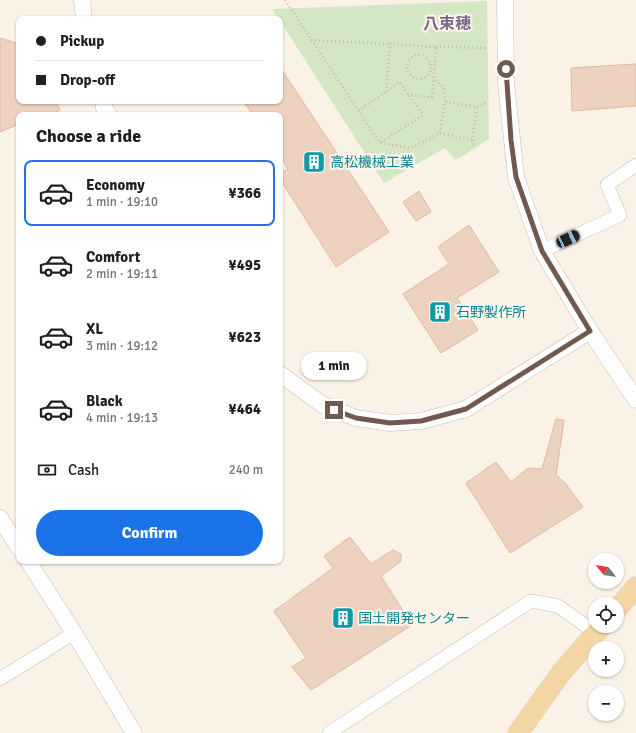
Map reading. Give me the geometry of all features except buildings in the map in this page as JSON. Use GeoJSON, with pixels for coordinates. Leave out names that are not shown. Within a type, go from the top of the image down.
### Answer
{"type":"FeatureCollection","features":[{"type":"Feature","properties":{"kind":"main road"},"geometry":{"type":"LineString","coordinates":[[624,601],[636,587]]}},
{"type":"Feature","properties":{"kind":"main road"},"geometry":{"type":"LineString","coordinates":[[518,733],[561,673],[596,633]]}},
{"type":"Feature","properties":{"kind":"street"},"geometry":{"type":"LineString","coordinates":[[82,0],[84,16]]}},
{"type":"Feature","properties":{"kind":"street"},"geometry":{"type":"LineString","coordinates":[[505,0],[506,83],[516,177],[542,251],[590,331],[636,400]]}},
{"type":"Feature","properties":{"kind":"street"},"geometry":{"type":"LineString","coordinates":[[542,251],[620,215],[607,185],[636,165]]}},
{"type":"Feature","properties":{"kind":"street"},"geometry":{"type":"LineString","coordinates":[[283,376],[323,405],[356,418],[390,423],[421,421],[466,409],[590,331]]}},
{"type":"Feature","properties":{"kind":"street"},"geometry":{"type":"LineString","coordinates":[[0,518],[16,543]]}},
{"type":"Feature","properties":{"kind":"street"},"geometry":{"type":"LineString","coordinates":[[30,564],[74,633],[134,733]]}},
{"type":"Feature","properties":{"kind":"street"},"geometry":{"type":"LineString","coordinates":[[330,733],[532,601],[558,606],[588,624]]}},
{"type":"Feature","properties":{"kind":"street"},"geometry":{"type":"LineString","coordinates":[[0,679],[74,633]]}},
{"type":"Feature","properties":{"kind":"path"},"geometry":{"type":"LineString","coordinates":[[285,0],[310,40],[380,143],[410,148],[440,133],[472,140]]}},
{"type":"Feature","properties":{"kind":"path"},"geometry":{"type":"LineString","coordinates":[[310,40],[436,47],[487,48]]}},
{"type":"Feature","properties":{"kind":"path"},"geometry":{"type":"LineString","coordinates":[[386,92],[390,44]]}},
{"type":"Feature","properties":{"kind":"path"},"geometry":{"type":"LineString","coordinates":[[408,95],[432,97],[436,47]]}},
{"type":"Feature","properties":{"kind":"path"},"geometry":{"type":"LineString","coordinates":[[420,54],[424,55],[430,61],[430,72],[424,78],[416,79],[407,71],[407,63],[412,56],[420,54]]}},
{"type":"Feature","properties":{"kind":"path"},"geometry":{"type":"LineString","coordinates":[[433,78],[444,88],[444,102],[440,133]]}},
{"type":"Feature","properties":{"kind":"path"},"geometry":{"type":"LineString","coordinates":[[358,111],[400,82],[423,115],[380,143]]}},
{"type":"Feature","properties":{"kind":"path"},"geometry":{"type":"LineString","coordinates":[[444,102],[477,108],[487,102]]}},
{"type":"Feature","properties":{"kind":"path"},"geometry":{"type":"LineString","coordinates":[[476,147],[472,140],[477,108]]}},
{"type":"Feature","properties":{"kind":"green space"},"geometry":{"type":"Polygon","coordinates":[[[487,1],[489,139],[456,160],[445,148],[384,183],[283,26],[283,16],[276,16],[272,9],[487,1]]]}},
{"type":"Feature","properties":{"kind":"place","name":"高松機械工業"},"geometry":{"type":"Point","coordinates":[314,162]}},
{"type":"Feature","properties":{"kind":"place","name":"石野製作所"},"geometry":{"type":"Point","coordinates":[440,312]}},
{"type":"Feature","properties":{"kind":"place","name":"国土開発センター"},"geometry":{"type":"Point","coordinates":[343,618]}},
{"type":"Feature","properties":{"kind":"district","name":"八束穂"},"geometry":{"type":"Point","coordinates":[447,24]}},
{"type":"Feature","properties":{"kind":"route"},"geometry":{"type":"LineString","coordinates":[[334,410],[356,418],[390,423],[421,421],[466,409],[590,331],[542,251],[516,177],[511,140],[506,69]]}}]}
